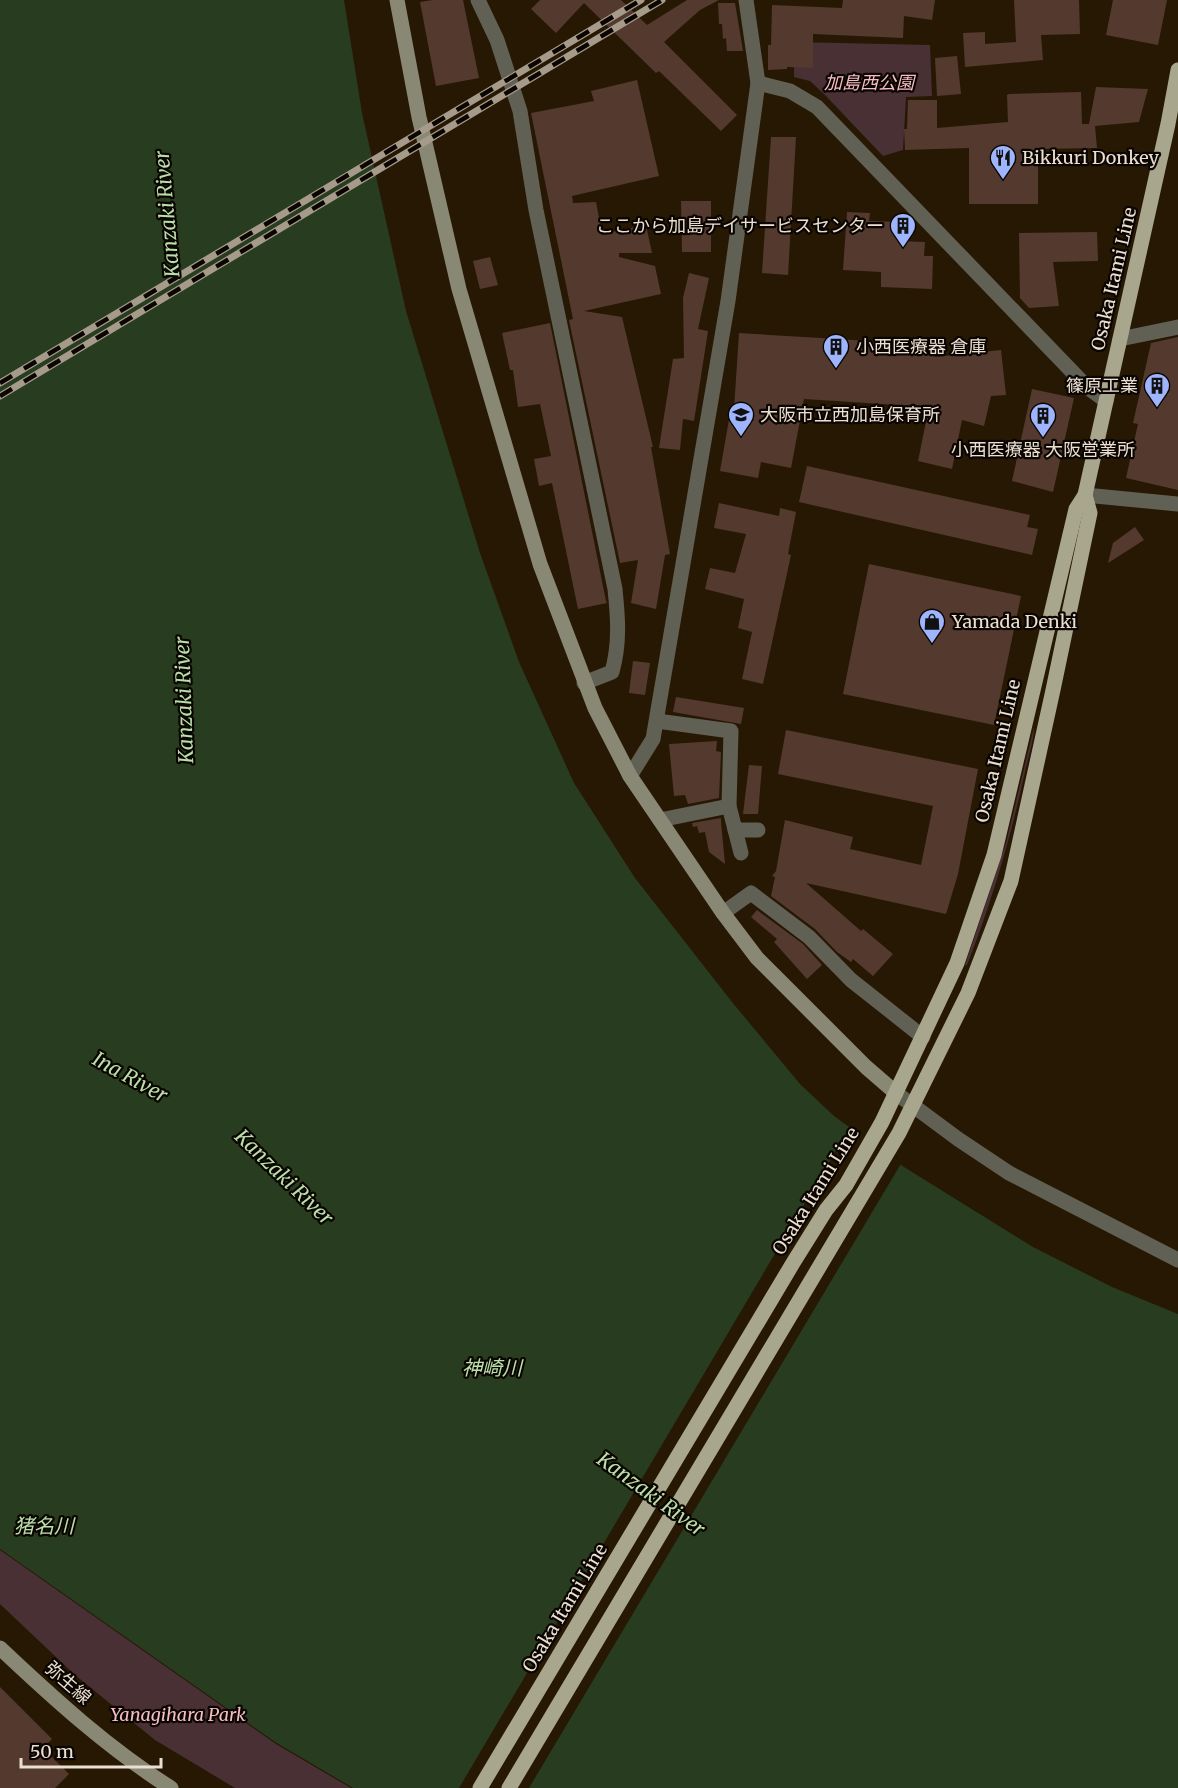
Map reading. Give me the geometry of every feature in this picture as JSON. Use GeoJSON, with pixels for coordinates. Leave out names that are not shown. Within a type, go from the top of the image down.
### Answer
{"type":"FeatureCollection","features":[{"type":"Feature","properties":{"kind":"main road","name":"Osaka Itami Line"},"geometry":{"type":"LineString","coordinates":[[480,1788],[793,1263],[826,1210],[846,1185],[895,1096],[957,963],[994,855],[1076,509],[1085,495],[1178,70]]}},
{"type":"Feature","properties":{"kind":"main road","name":"Osaka Itami Line"},"geometry":{"type":"LineString","coordinates":[[509,1788],[899,1133],[968,993],[1011,881],[1090,513],[1085,495]]}},
{"type":"Feature","properties":{"kind":"street"},"geometry":{"type":"LineString","coordinates":[[397,0],[419,117],[459,289],[540,564],[584,683],[630,776],[723,913],[765,966],[910,1110],[1009,1173],[1178,1260]]}},
{"type":"Feature","properties":{"kind":"street"},"geometry":{"type":"LineString","coordinates":[[478,0],[497,40],[520,111],[539,222],[615,589],[619,638],[618,653],[612,672],[584,683]]}},
{"type":"Feature","properties":{"kind":"street"},"geometry":{"type":"LineString","coordinates":[[630,776],[654,739],[728,301],[758,82],[747,0]]}},
{"type":"Feature","properties":{"kind":"street"},"geometry":{"type":"LineString","coordinates":[[758,82],[790,91],[817,107],[1087,387],[1106,401]]}},
{"type":"Feature","properties":{"kind":"street"},"geometry":{"type":"LineString","coordinates":[[1120,339],[1178,327]]}},
{"type":"Feature","properties":{"kind":"street"},"geometry":{"type":"LineString","coordinates":[[1085,495],[1178,504]]}},
{"type":"Feature","properties":{"kind":"street"},"geometry":{"type":"LineString","coordinates":[[657,721],[731,731],[729,806],[741,853]]}},
{"type":"Feature","properties":{"kind":"street"},"geometry":{"type":"LineString","coordinates":[[660,820],[729,806]]}},
{"type":"Feature","properties":{"kind":"street"},"geometry":{"type":"LineString","coordinates":[[735,830],[758,830]]}},
{"type":"Feature","properties":{"kind":"street"},"geometry":{"type":"LineString","coordinates":[[723,913],[752,893],[809,937],[851,980],[923,1037]]}},
{"type":"Feature","properties":{"kind":"street","name":"弥生線"},"geometry":{"type":"LineString","coordinates":[[0,1648],[95,1732],[144,1771],[171,1788]]}},
{"type":"Feature","properties":{"kind":"green space","name":"加島西公園"},"geometry":{"type":"Polygon","coordinates":[[[794,42],[930,45],[932,96],[906,97],[903,150],[883,156],[810,81],[794,77],[794,42]]]}},
{"type":"Feature","properties":{"kind":"green space"},"geometry":{"type":"Polygon","coordinates":[[[1034,727],[1032,745],[1006,848],[976,942],[967,965],[965,965],[1006,843],[1034,727]]]}},
{"type":"Feature","properties":{"kind":"green space","name":"Yanagihara Park"},"geometry":{"type":"Polygon","coordinates":[[[0,1550],[276,1744],[351,1788],[235,1788],[155,1740],[75,1675],[0,1604],[0,1550]]]}},
{"type":"Feature","properties":{"kind":"water","name":"神崎川"},"geometry":{"type":"Polygon","coordinates":[[[0,0],[344,0],[362,113],[406,311],[480,553],[519,662],[574,783],[635,878],[732,1002],[800,1084],[834,1116],[904,1167],[1033,1247],[1112,1287],[1178,1314],[1178,1788],[353,1788],[275,1742],[0,1549],[0,0]]]}},
{"type":"Feature","properties":{"kind":"pier"},"geometry":{"type":"Polygon","coordinates":[[[851,1125],[902,1162],[529,1788],[459,1788],[851,1125]]]}},
{"type":"Feature","properties":{"kind":"building"},"geometry":{"type":"Polygon","coordinates":[[[463,0],[479,78],[436,86],[420,2],[463,0]]]}},
{"type":"Feature","properties":{"kind":"building"},"geometry":{"type":"Polygon","coordinates":[[[540,0],[621,0],[647,25],[687,0],[719,0],[700,10],[664,42],[737,115],[721,131],[659,71],[656,73],[584,3],[556,33],[531,9],[540,0]]]}},
{"type":"Feature","properties":{"kind":"building"},"geometry":{"type":"Polygon","coordinates":[[[843,0],[935,0],[932,20],[904,16],[903,38],[813,34],[813,68],[787,67],[787,69],[768,70],[772,5],[842,8],[843,0]]]}},
{"type":"Feature","properties":{"kind":"building"},"geometry":{"type":"Polygon","coordinates":[[[1014,0],[1079,0],[1080,34],[1041,35],[1043,60],[965,67],[963,33],[985,32],[985,44],[1016,42],[1014,0]]]}},
{"type":"Feature","properties":{"kind":"building"},"geometry":{"type":"Polygon","coordinates":[[[1113,0],[1167,0],[1158,45],[1106,35],[1113,0]]]}},
{"type":"Feature","properties":{"kind":"building"},"geometry":{"type":"Polygon","coordinates":[[[718,3],[735,3],[743,51],[727,51],[722,24],[719,24],[718,3]]]}},
{"type":"Feature","properties":{"kind":"building"},"geometry":{"type":"Polygon","coordinates":[[[957,56],[961,94],[937,96],[935,58],[957,56]]]}},
{"type":"Feature","properties":{"kind":"building"},"geometry":{"type":"Polygon","coordinates":[[[637,80],[659,176],[572,196],[573,203],[596,202],[602,234],[646,225],[652,253],[619,253],[619,257],[655,266],[661,294],[584,311],[622,317],[653,447],[651,447],[670,554],[665,555],[656,609],[631,603],[638,560],[620,563],[569,320],[573,319],[531,113],[594,101],[591,91],[637,80]]]}},
{"type":"Feature","properties":{"kind":"building"},"geometry":{"type":"Polygon","coordinates":[[[1096,87],[1148,89],[1139,122],[1095,126],[1097,148],[1038,149],[1038,204],[969,204],[969,148],[905,150],[904,129],[907,129],[908,100],[937,100],[937,128],[1008,122],[1007,95],[1009,94],[1081,92],[1082,124],[1089,124],[1096,87]]]}},
{"type":"Feature","properties":{"kind":"building"},"geometry":{"type":"Polygon","coordinates":[[[771,137],[796,137],[788,275],[762,273],[771,137]]]}},
{"type":"Feature","properties":{"kind":"building"},"geometry":{"type":"Polygon","coordinates":[[[681,201],[711,201],[711,252],[682,252],[681,201]]]}},
{"type":"Feature","properties":{"kind":"building"},"geometry":{"type":"Polygon","coordinates":[[[847,212],[870,213],[869,221],[900,222],[900,241],[925,242],[924,256],[933,256],[932,289],[881,287],[881,272],[843,270],[847,212]]]}},
{"type":"Feature","properties":{"kind":"building"},"geometry":{"type":"Polygon","coordinates":[[[1097,232],[1098,261],[1053,262],[1059,306],[1029,308],[1020,298],[1019,233],[1097,232]]]}},
{"type":"Feature","properties":{"kind":"building"},"geometry":{"type":"Polygon","coordinates":[[[490,257],[498,285],[480,289],[473,261],[490,257]]]}},
{"type":"Feature","properties":{"kind":"building"},"geometry":{"type":"Polygon","coordinates":[[[689,273],[709,278],[698,329],[708,331],[694,421],[683,419],[680,450],[659,448],[673,359],[684,358],[683,298],[689,273]]]}},
{"type":"Feature","properties":{"kind":"building"},"geometry":{"type":"Polygon","coordinates":[[[550,323],[607,603],[578,609],[552,483],[539,486],[534,459],[551,456],[540,404],[518,407],[513,370],[510,370],[502,333],[550,323]]]}},
{"type":"Feature","properties":{"kind":"building"},"geometry":{"type":"Polygon","coordinates":[[[739,333],[936,345],[935,357],[1001,350],[1006,395],[991,396],[984,426],[962,420],[952,469],[918,461],[929,407],[804,399],[791,468],[761,462],[758,478],[720,471],[731,408],[734,409],[739,333]]]}},
{"type":"Feature","properties":{"kind":"building"},"geometry":{"type":"Polygon","coordinates":[[[1178,337],[1178,490],[1126,478],[1138,424],[1133,423],[1151,343],[1178,337]]]}},
{"type":"Feature","properties":{"kind":"building","name":"小西医療器 大阪営業所"},"geometry":{"type":"Polygon","coordinates":[[[1032,389],[1074,398],[1053,492],[1012,481],[1032,389]]]}},
{"type":"Feature","properties":{"kind":"building"},"geometry":{"type":"Polygon","coordinates":[[[807,466],[1030,515],[1027,527],[1038,529],[1032,555],[799,502],[807,466]]]}},
{"type":"Feature","properties":{"kind":"building"},"geometry":{"type":"Polygon","coordinates":[[[719,503],[779,516],[780,508],[796,512],[788,554],[791,555],[763,684],[742,679],[752,632],[738,628],[744,599],[705,589],[710,568],[735,573],[746,534],[714,528],[719,503]]]}},
{"type":"Feature","properties":{"kind":"building"},"geometry":{"type":"Polygon","coordinates":[[[1135,527],[1144,540],[1108,563],[1113,543],[1135,527]]]}},
{"type":"Feature","properties":{"kind":"building","name":"Yamada Denki"},"geometry":{"type":"Polygon","coordinates":[[[869,564],[1021,596],[994,725],[843,694],[869,564]]]}},
{"type":"Feature","properties":{"kind":"building"},"geometry":{"type":"Polygon","coordinates":[[[633,661],[650,663],[645,695],[629,693],[633,661]]]}},
{"type":"Feature","properties":{"kind":"building"},"geometry":{"type":"Polygon","coordinates":[[[676,697],[744,708],[741,724],[673,712],[676,697]]]}},
{"type":"Feature","properties":{"kind":"building"},"geometry":{"type":"Polygon","coordinates":[[[786,730],[978,769],[958,874],[946,914],[806,883],[861,931],[863,929],[893,954],[873,976],[853,959],[851,962],[837,952],[815,929],[771,896],[775,877],[772,876],[776,871],[785,820],[853,837],[850,849],[921,865],[933,806],[778,774],[786,730]]]}},
{"type":"Feature","properties":{"kind":"building"},"geometry":{"type":"Polygon","coordinates":[[[717,741],[716,751],[721,752],[719,798],[688,804],[685,795],[674,796],[669,744],[717,741]]]}},
{"type":"Feature","properties":{"kind":"building"},"geometry":{"type":"Polygon","coordinates":[[[749,765],[762,766],[758,814],[743,814],[749,765]]]}},
{"type":"Feature","properties":{"kind":"building"},"geometry":{"type":"Polygon","coordinates":[[[721,818],[725,864],[709,852],[705,832],[699,833],[697,826],[693,827],[692,823],[721,818]]]}},
{"type":"Feature","properties":{"kind":"building"},"geometry":{"type":"Polygon","coordinates":[[[757,910],[803,944],[822,965],[807,979],[774,942],[777,939],[751,917],[757,910]]]}},
{"type":"Feature","properties":{"kind":"building"},"geometry":{"type":"Polygon","coordinates":[[[0,1687],[52,1739],[43,1748],[69,1774],[55,1788],[0,1788],[0,1687]]]}},
{"type":"Feature","properties":{"kind":"railway"},"geometry":{"type":"LineString","coordinates":[[0,383],[641,0]]}},
{"type":"Feature","properties":{"kind":"railway"},"geometry":{"type":"LineString","coordinates":[[0,396],[662,0]]}},
{"type":"Feature","properties":{"kind":"place","name":"Bikkuri Donkey"},"geometry":{"type":"Point","coordinates":[1003,181]}},
{"type":"Feature","properties":{"kind":"place","name":"ここから加島デイサービスセンター"},"geometry":{"type":"Point","coordinates":[903,249]}},
{"type":"Feature","properties":{"kind":"place","name":"小西医療器 倉庫"},"geometry":{"type":"Point","coordinates":[836,370]}},
{"type":"Feature","properties":{"kind":"place","name":"篠原工業"},"geometry":{"type":"Point","coordinates":[1157,409]}},
{"type":"Feature","properties":{"kind":"place","name":"大阪市立西加島保育所"},"geometry":{"type":"Point","coordinates":[741,438]}},
{"type":"Feature","properties":{"kind":"place","name":"小西医療器 大阪営業所"},"geometry":{"type":"Point","coordinates":[1043,439]}},
{"type":"Feature","properties":{"kind":"place","name":"Yamada Denki"},"geometry":{"type":"Point","coordinates":[932,645]}},
{"type":"Feature","properties":{"kind":"water label","name":"Kanzaki River"},"geometry":{"type":"Point","coordinates":[167,214]}},
{"type":"Feature","properties":{"kind":"water label","name":"Kanzaki River"},"geometry":{"type":"Point","coordinates":[184,700]}},
{"type":"Feature","properties":{"kind":"water label","name":"Ina River"},"geometry":{"type":"Point","coordinates":[130,1077]}},
{"type":"Feature","properties":{"kind":"water label","name":"Kanzaki River"},"geometry":{"type":"Point","coordinates":[284,1177]}},
{"type":"Feature","properties":{"kind":"water label","name":"Kanzaki River"},"geometry":{"type":"Point","coordinates":[651,1494]}},
{"type":"Feature","properties":{"kind":"water label","name":"猪名川"},"geometry":{"type":"Point","coordinates":[44,1526]}}]}
